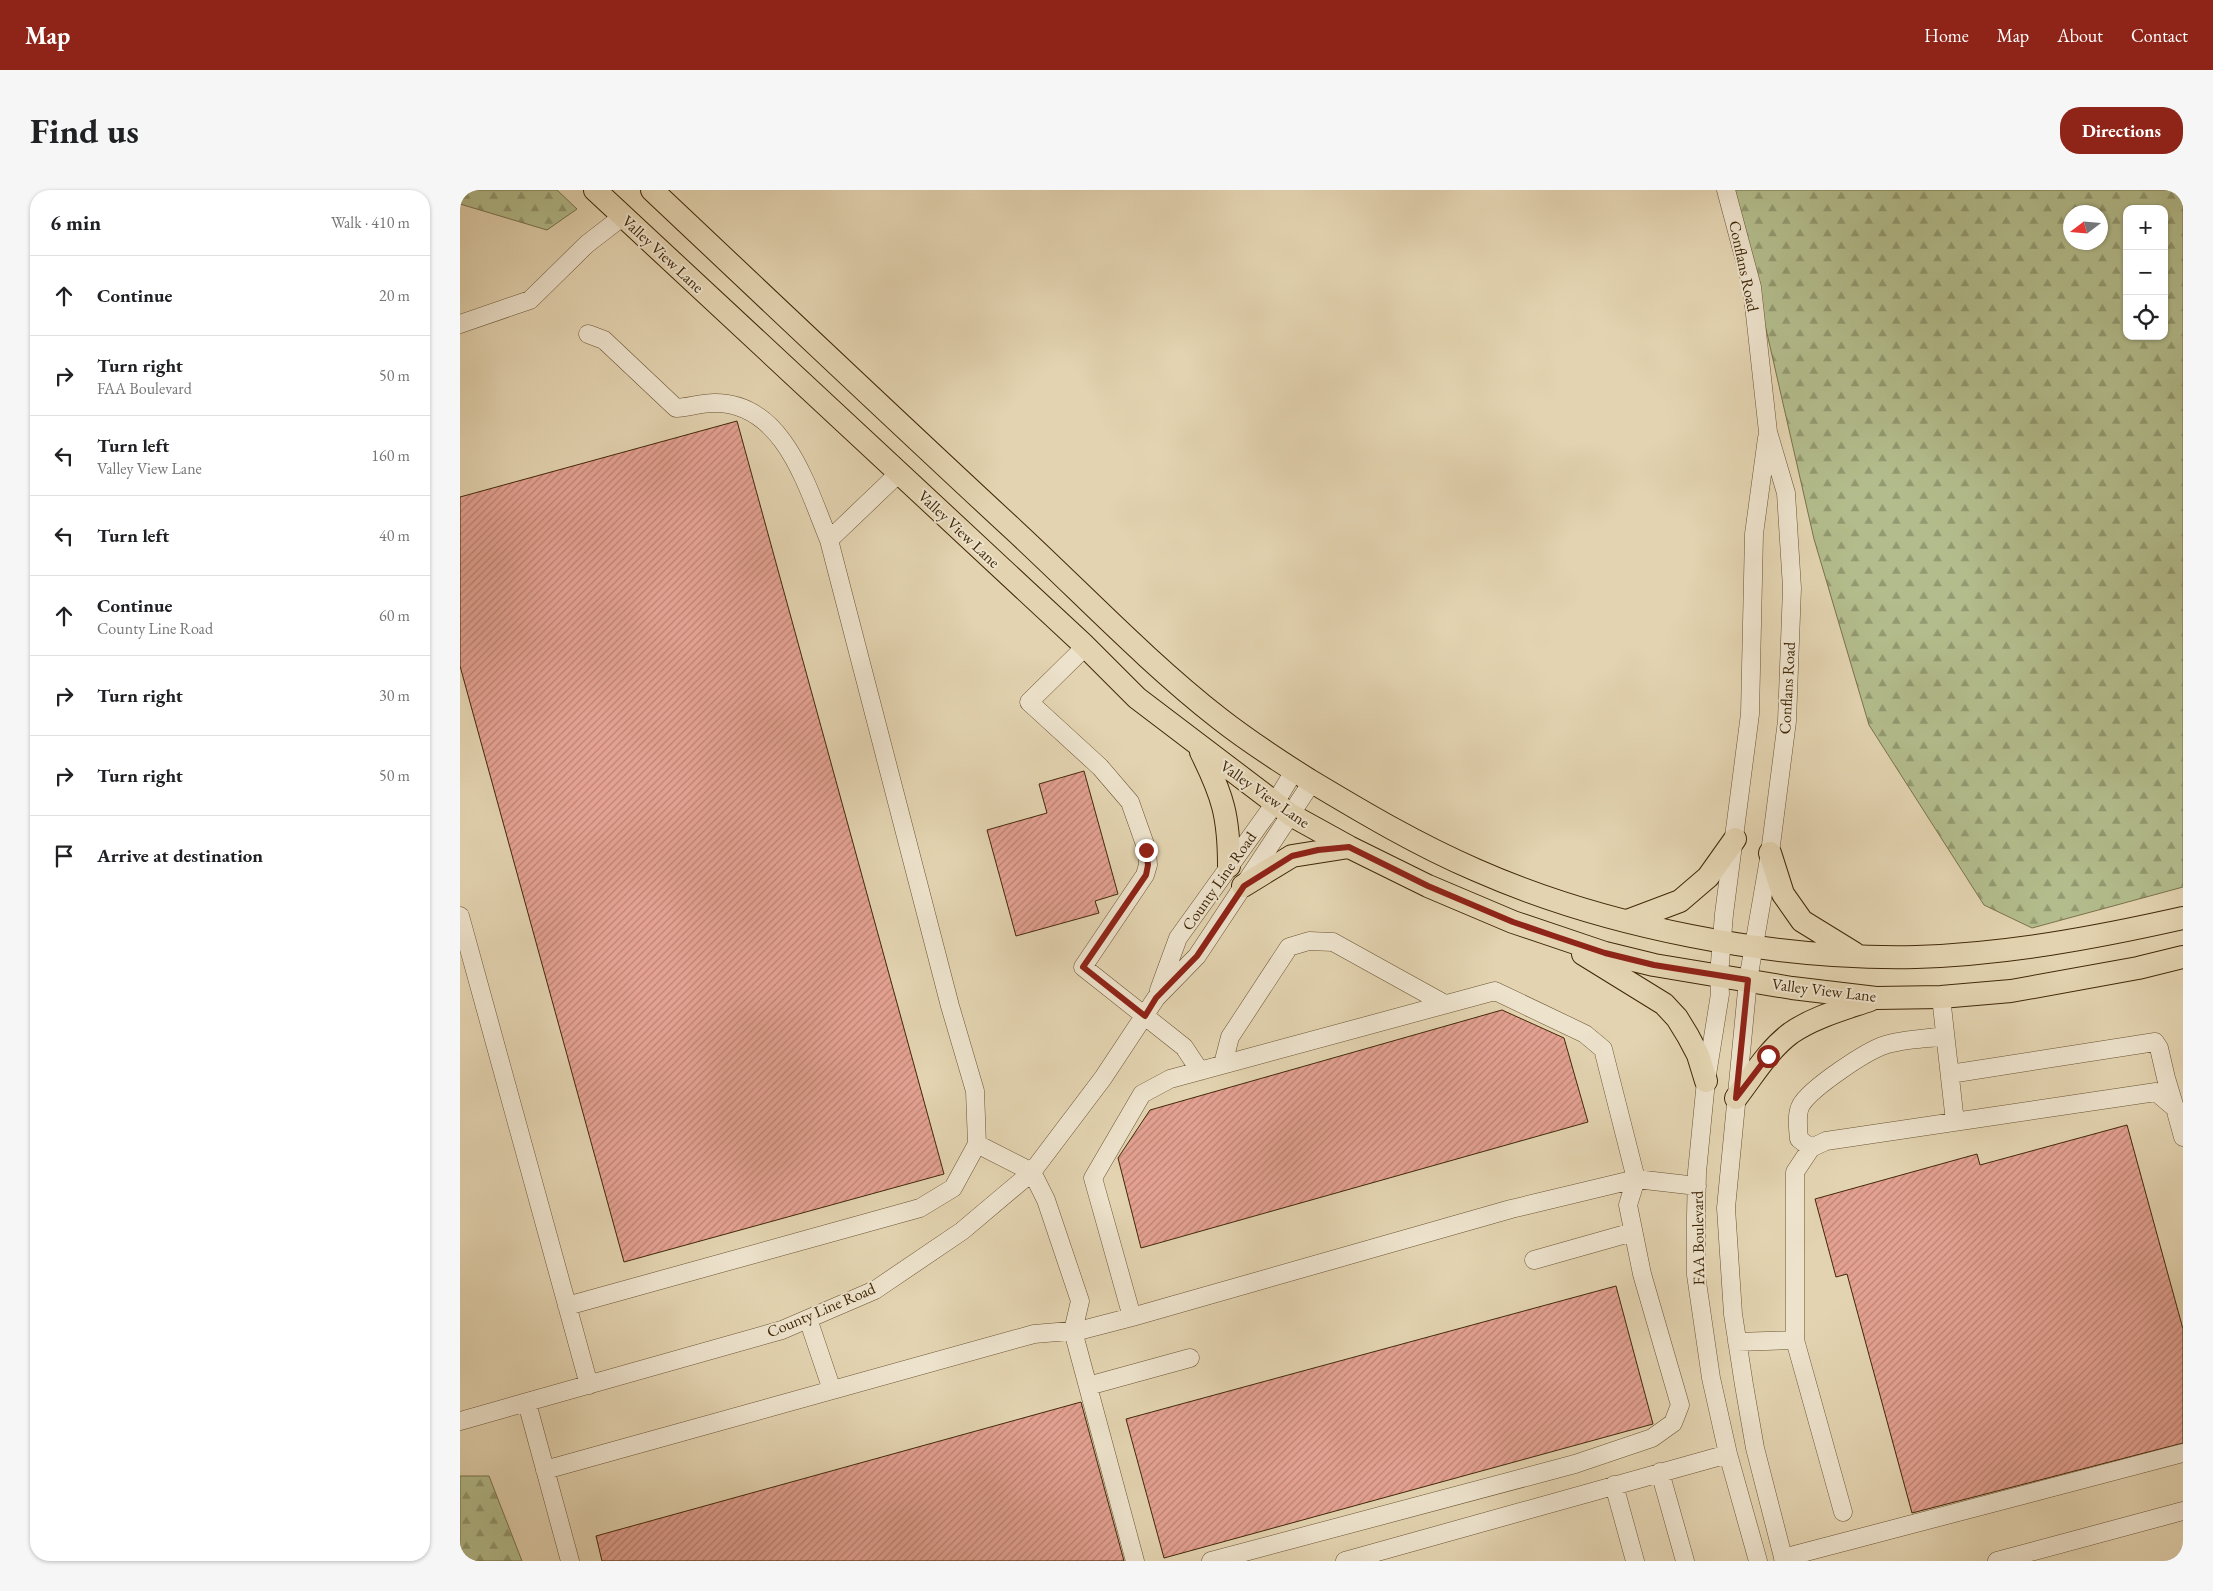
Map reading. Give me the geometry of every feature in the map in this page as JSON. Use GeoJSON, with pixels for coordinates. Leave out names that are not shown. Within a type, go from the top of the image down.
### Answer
{"type":"FeatureCollection","features":[{"type":"Feature","properties":{"kind":"main road","name":"Valley View Lane"},"geometry":{"type":"LineString","coordinates":[[595,190],[1086,646],[1137,698],[1283,809],[1349,847],[1428,886],[1513,922],[1605,953],[1654,965],[1792,988],[1876,998],[1941,997],[2011,991],[2138,968],[2183,957]]}},
{"type":"Feature","properties":{"kind":"main road"},"geometry":{"type":"LineString","coordinates":[[652,190],[922,445],[1175,680],[1220,719],[1303,776],[1385,826],[1478,871],[1527,890],[1658,930],[1755,946],[1824,954],[1916,957],[2038,948],[2118,933],[2183,918]]}},
{"type":"Feature","properties":{"kind":"main road"},"geometry":{"type":"LineString","coordinates":[[899,474],[922,445]]}},
{"type":"Feature","properties":{"kind":"main road"},"geometry":{"type":"LineString","coordinates":[[1198,746],[1219,787],[1228,821],[1229,866]]}},
{"type":"Feature","properties":{"kind":"main road"},"geometry":{"type":"LineString","coordinates":[[1627,921],[1680,901],[1708,877],[1735,839]]}},
{"type":"Feature","properties":{"kind":"main road"},"geometry":{"type":"LineString","coordinates":[[1244,886],[1292,856],[1318,850],[1349,847]]}},
{"type":"Feature","properties":{"kind":"main road"},"geometry":{"type":"LineString","coordinates":[[1770,853],[1783,894],[1802,921],[1860,956]]}},
{"type":"Feature","properties":{"kind":"main road"},"geometry":{"type":"LineString","coordinates":[[1554,936],[1664,1004],[1688,1036],[1698,1055],[1706,1081]]}},
{"type":"Feature","properties":{"kind":"main road"},"geometry":{"type":"LineString","coordinates":[[1736,1098],[1772,1052],[1793,1032],[1832,1014],[1876,998]]}},
{"type":"Feature","properties":{"kind":"street","name":"Conflans Road"},"geometry":{"type":"LineString","coordinates":[[1726,190],[1752,287],[1768,432],[1786,493],[1792,588],[1787,721],[1770,853],[1755,946]]}},
{"type":"Feature","properties":{"kind":"street"},"geometry":{"type":"LineString","coordinates":[[460,324],[530,300],[587,244],[622,217]]}},
{"type":"Feature","properties":{"kind":"street"},"geometry":{"type":"LineString","coordinates":[[567,1306],[920,1208],[953,1188],[977,1144],[975,1091],[950,1006],[829,540],[797,462],[772,427],[750,410],[715,403],[676,408],[604,340],[588,334]]}},
{"type":"Feature","properties":{"kind":"street","name":"Conflans Road"},"geometry":{"type":"LineString","coordinates":[[1722,941],[1750,714],[1754,534],[1768,432]]}},
{"type":"Feature","properties":{"kind":"street"},"geometry":{"type":"LineString","coordinates":[[829,540],[899,474]]}},
{"type":"Feature","properties":{"kind":"street"},"geometry":{"type":"LineString","coordinates":[[1086,646],[1029,702],[1100,767],[1130,802],[1140,827],[1148,865],[1146,875],[1083,967],[1184,1047],[1200,1071]]}},
{"type":"Feature","properties":{"kind":"street","name":"County Line Road"},"geometry":{"type":"LineString","coordinates":[[1156,998],[1197,956],[1244,886],[1283,809],[1303,776]]}},
{"type":"Feature","properties":{"kind":"street","name":"County Line Road"},"geometry":{"type":"LineString","coordinates":[[460,1420],[527,1403],[782,1330],[875,1290],[962,1231],[1032,1172],[1103,1078],[1145,1016],[1156,998],[1178,938],[1229,866],[1283,809]]}},
{"type":"Feature","properties":{"kind":"street"},"geometry":{"type":"LineString","coordinates":[[460,916],[589,1385]]}},
{"type":"Feature","properties":{"kind":"street"},"geometry":{"type":"LineString","coordinates":[[1223,1064],[1230,1037],[1289,947],[1309,941],[1333,942],[1445,1004]]}},
{"type":"Feature","properties":{"kind":"street","name":"FAA Boulevard"},"geometry":{"type":"LineString","coordinates":[[1722,941],[1719,975],[1720,994],[1706,1081],[1697,1186],[1696,1276],[1711,1378],[1728,1454],[1758,1561]]}},
{"type":"Feature","properties":{"kind":"street","name":"FAA Boulevard"},"geometry":{"type":"LineString","coordinates":[[1755,946],[1748,980],[1726,1208],[1733,1314],[1737,1342],[1755,1448],[1784,1560]]}},
{"type":"Feature","properties":{"kind":"street"},"geometry":{"type":"LineString","coordinates":[[1132,1317],[1093,1178],[1142,1094],[1170,1078],[1495,991],[1585,1034],[1603,1050],[1636,1178],[1628,1205],[1642,1274],[1680,1405],[1673,1423],[1652,1438],[1575,1464],[1211,1561]]}},
{"type":"Feature","properties":{"kind":"street"},"geometry":{"type":"LineString","coordinates":[[1941,997],[1955,1122]]}},
{"type":"Feature","properties":{"kind":"street"},"geometry":{"type":"LineString","coordinates":[[1810,1148],[1799,1139],[1800,1109],[1802,1103],[1823,1083],[1872,1051],[1885,1045],[1945,1036]]}},
{"type":"Feature","properties":{"kind":"street"},"geometry":{"type":"LineString","coordinates":[[1950,1074],[2155,1042],[2159,1048],[2183,1137]]}},
{"type":"Feature","properties":{"kind":"street"},"geometry":{"type":"LineString","coordinates":[[1843,1512],[1796,1340],[1795,1172],[1810,1148],[1826,1141],[2156,1092],[2175,1108]]}},
{"type":"Feature","properties":{"kind":"street"},"geometry":{"type":"LineString","coordinates":[[977,1144],[1032,1172],[1046,1200],[1080,1301],[1073,1331],[1136,1561]]}},
{"type":"Feature","properties":{"kind":"street"},"geometry":{"type":"LineString","coordinates":[[545,1470],[1034,1334],[1073,1331],[1132,1317],[1511,1209],[1636,1178],[1697,1186]]}},
{"type":"Feature","properties":{"kind":"street"},"geometry":{"type":"LineString","coordinates":[[1534,1260],[1633,1232]]}},
{"type":"Feature","properties":{"kind":"street"},"geometry":{"type":"LineString","coordinates":[[808,1319],[832,1390]]}},
{"type":"Feature","properties":{"kind":"street"},"geometry":{"type":"LineString","coordinates":[[1737,1342],[1796,1340]]}},
{"type":"Feature","properties":{"kind":"street"},"geometry":{"type":"LineString","coordinates":[[1088,1386],[1190,1358]]}},
{"type":"Feature","properties":{"kind":"street"},"geometry":{"type":"LineString","coordinates":[[527,1403],[570,1561]]}},
{"type":"Feature","properties":{"kind":"street"},"geometry":{"type":"LineString","coordinates":[[1784,1560],[2183,1453]]}},
{"type":"Feature","properties":{"kind":"street"},"geometry":{"type":"LineString","coordinates":[[1345,1561],[1728,1454]]}},
{"type":"Feature","properties":{"kind":"street"},"geometry":{"type":"LineString","coordinates":[[1660,1472],[1685,1561]]}},
{"type":"Feature","properties":{"kind":"street"},"geometry":{"type":"LineString","coordinates":[[1614,1486],[1635,1561]]}},
{"type":"Feature","properties":{"kind":"street"},"geometry":{"type":"LineString","coordinates":[[1998,1561],[2183,1511]]}},
{"type":"Feature","properties":{"kind":"green space"},"geometry":{"type":"Polygon","coordinates":[[[460,190],[557,190],[577,209],[547,230],[460,204],[460,190]]]}},
{"type":"Feature","properties":{"kind":"green space"},"geometry":{"type":"Polygon","coordinates":[[[1724,190],[2183,190],[2183,887],[2032,928],[1984,905],[1869,725],[1814,539],[1758,294],[1724,190]]]}},
{"type":"Feature","properties":{"kind":"green space"},"geometry":{"type":"Polygon","coordinates":[[[460,1476],[489,1476],[522,1561],[460,1561],[460,1476]]]}},
{"type":"Feature","properties":{"kind":"building"},"geometry":{"type":"Polygon","coordinates":[[[737,421],[944,1174],[624,1262],[460,666],[460,497],[737,421]]]}},
{"type":"Feature","properties":{"kind":"building"},"geometry":{"type":"Polygon","coordinates":[[[1084,771],[1118,894],[1095,901],[1099,913],[1016,936],[987,830],[1047,813],[1039,784],[1084,771]]]}},
{"type":"Feature","properties":{"kind":"building"},"geometry":{"type":"Polygon","coordinates":[[[1502,1010],[1564,1038],[1588,1122],[1141,1248],[1118,1158],[1150,1110],[1502,1010]]]}},
{"type":"Feature","properties":{"kind":"building"},"geometry":{"type":"Polygon","coordinates":[[[2127,1125],[2183,1329],[2183,1443],[1912,1513],[1847,1274],[1836,1277],[1815,1199],[1977,1154],[1980,1165],[2127,1125]]]}},
{"type":"Feature","properties":{"kind":"building"},"geometry":{"type":"Polygon","coordinates":[[[1616,1286],[1653,1424],[1164,1558],[1126,1419],[1616,1286]]]}},
{"type":"Feature","properties":{"kind":"building"},"geometry":{"type":"Polygon","coordinates":[[[1081,1402],[1124,1561],[602,1561],[596,1536],[1081,1402]]]}},
{"type":"Feature","properties":{"kind":"route"},"geometry":{"type":"LineString","coordinates":[[1146,850],[1148,865],[1146,875],[1083,967],[1145,1016],[1156,998],[1197,956],[1244,886],[1292,856],[1318,850],[1349,847],[1428,886],[1513,922],[1605,953],[1654,965],[1748,980],[1736,1098],[1768,1056]]}}]}
